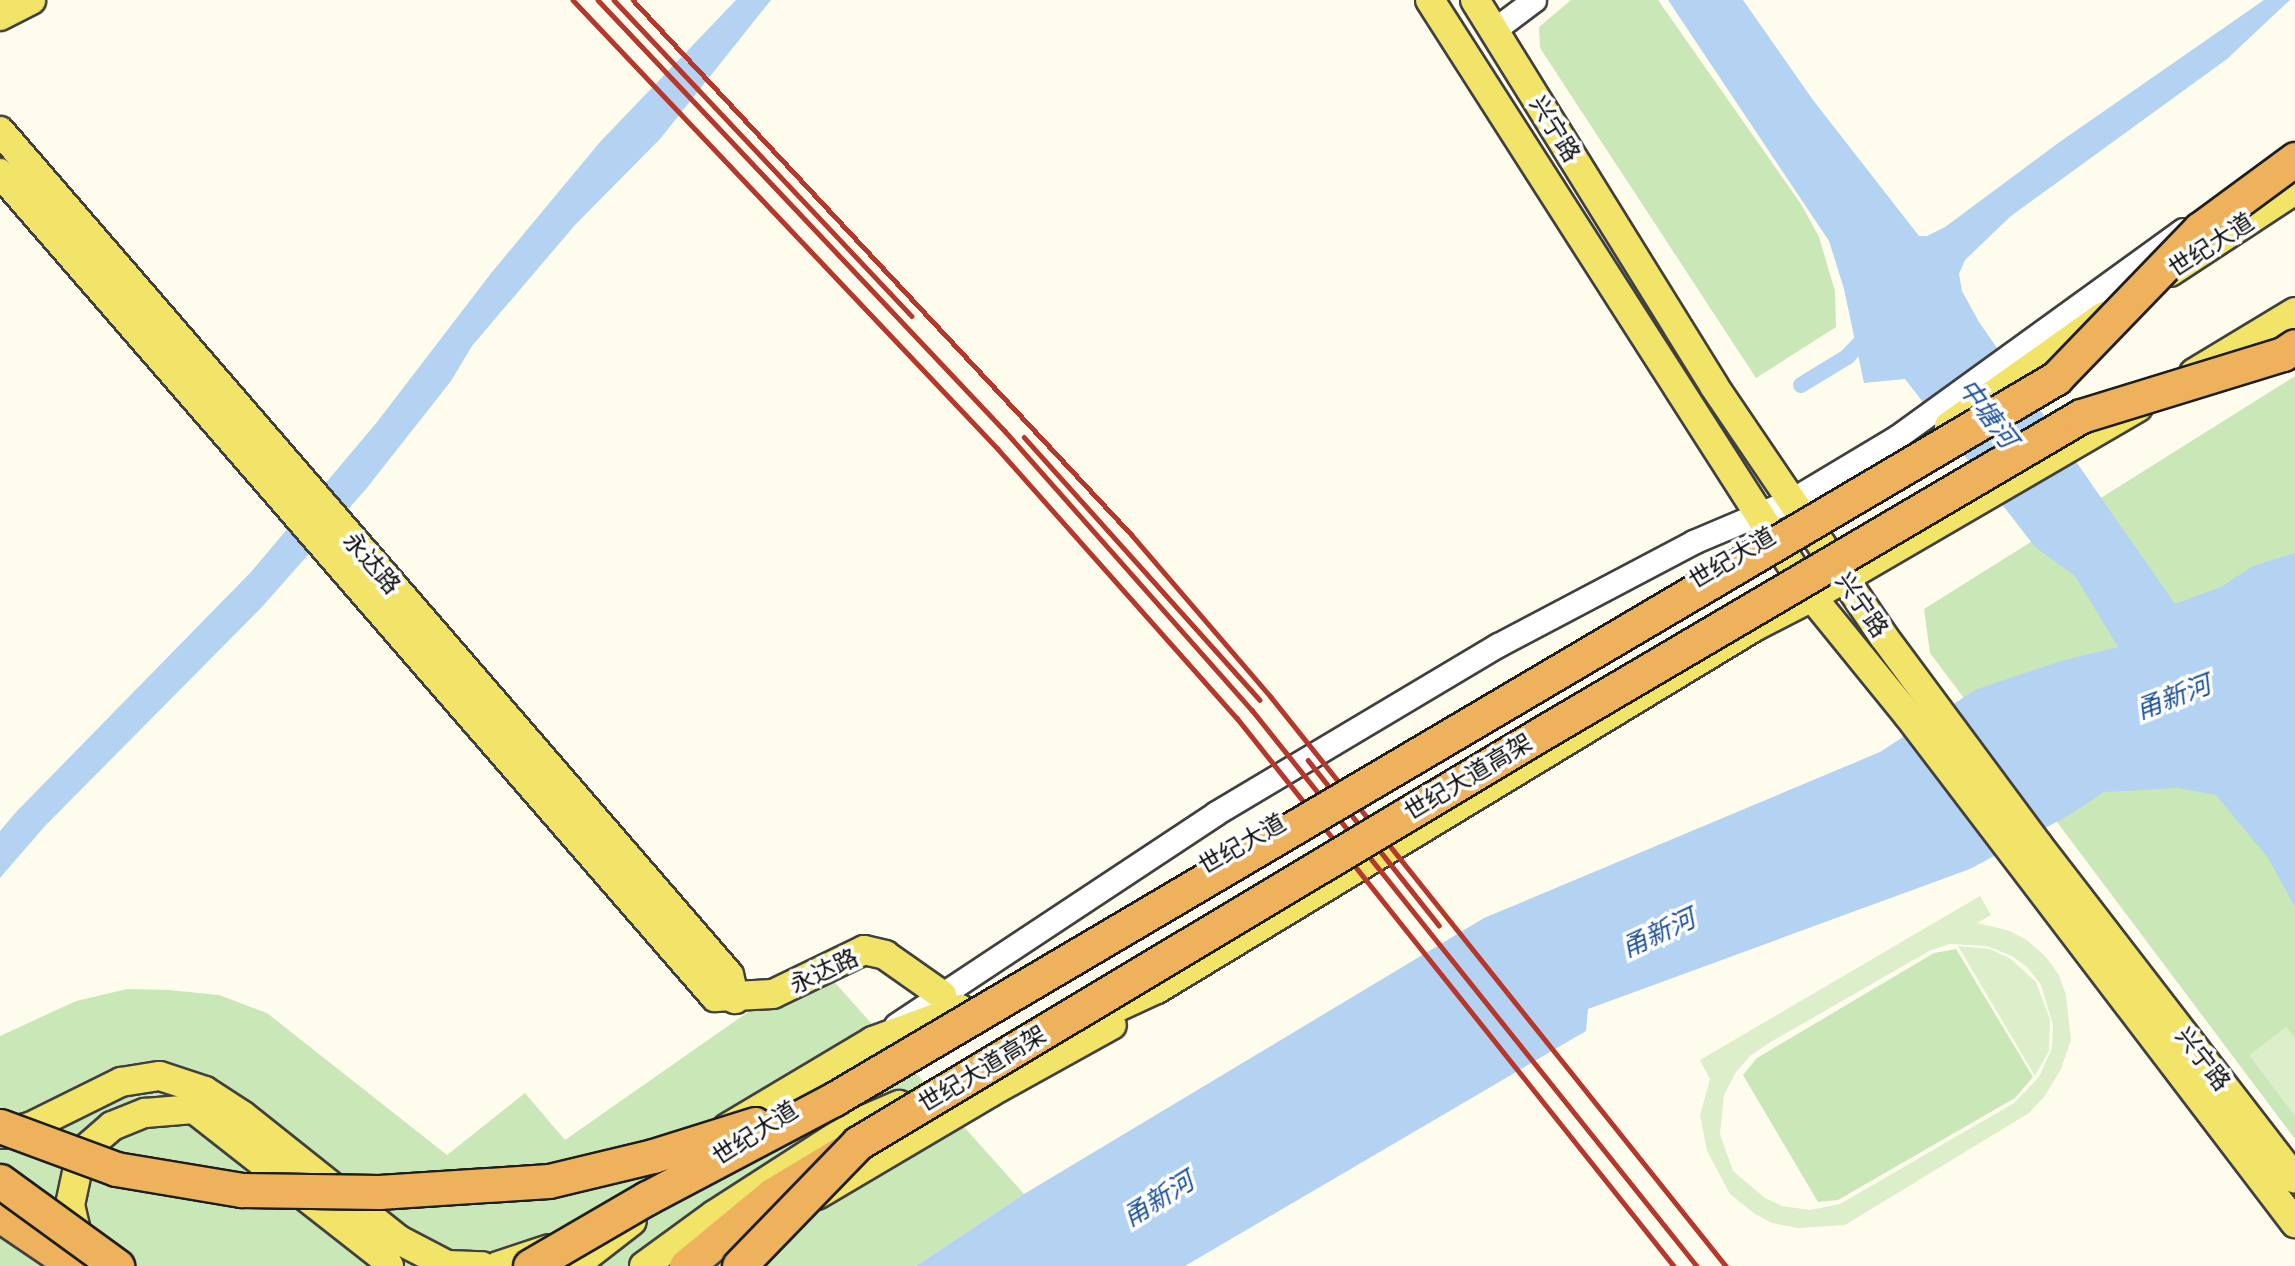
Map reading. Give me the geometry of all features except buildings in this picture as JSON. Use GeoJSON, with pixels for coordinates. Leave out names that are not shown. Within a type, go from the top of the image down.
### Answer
{"type":"FeatureCollection","features":[{"type":"Feature","properties":{"kind":"highway","name":"世纪大道高架"},"geometry":{"type":"LineString","coordinates":[[834,1100],[2056,363],[2200,229],[2295,159]]}},
{"type":"Feature","properties":{"kind":"highway","name":"世纪大道高架"},"geometry":{"type":"LineString","coordinates":[[858,1143],[1549,729],[2092,422],[2283,354],[2295,346]]}},
{"type":"Feature","properties":{"kind":"highway"},"geometry":{"type":"LineString","coordinates":[[15,1126],[116,1169],[242,1190],[379,1192],[549,1181],[653,1156],[834,1100]]}},
{"type":"Feature","properties":{"kind":"highway"},"geometry":{"type":"LineString","coordinates":[[530,1266],[647,1198],[834,1100]]}},
{"type":"Feature","properties":{"kind":"highway"},"geometry":{"type":"LineString","coordinates":[[720,1264],[858,1143]]}},
{"type":"Feature","properties":{"kind":"highway"},"geometry":{"type":"LineString","coordinates":[[686,1266],[772,1195],[858,1143]]}},
{"type":"Feature","properties":{"kind":"highway"},"geometry":{"type":"LineString","coordinates":[[0,1181],[117,1266]]}},
{"type":"Feature","properties":{"kind":"highway"},"geometry":{"type":"LineString","coordinates":[[0,1215],[75,1266]]}},
{"type":"Feature","properties":{"kind":"main road"},"geometry":{"type":"LineString","coordinates":[[0,16],[31,0]]}},
{"type":"Feature","properties":{"kind":"main road","name":"兴宁路"},"geometry":{"type":"LineString","coordinates":[[1430,0],[1812,597],[1919,708]]}},
{"type":"Feature","properties":{"kind":"main road","name":"兴宁路"},"geometry":{"type":"LineString","coordinates":[[1475,0],[1714,386],[1844,579],[1919,708],[2289,1191]]}},
{"type":"Feature","properties":{"kind":"main road","name":"永达路"},"geometry":{"type":"LineString","coordinates":[[0,131],[296,495]]}},
{"type":"Feature","properties":{"kind":"main road","name":"永达路"},"geometry":{"type":"LineString","coordinates":[[0,173],[296,495],[729,975],[736,999],[773,994],[864,950],[885,954],[951,1002]]}},
{"type":"Feature","properties":{"kind":"main road","name":"世纪大道"},"geometry":{"type":"LineString","coordinates":[[574,1266],[713,1159],[951,1002],[1765,525],[1926,444],[2056,363],[2295,190]]}},
{"type":"Feature","properties":{"kind":"main road"},"geometry":{"type":"LineString","coordinates":[[2092,422],[2295,312]]}},
{"type":"Feature","properties":{"kind":"main road","name":"世纪大道"},"geometry":{"type":"LineString","coordinates":[[644,1266],[714,1215],[857,1123],[996,1064],[1157,989],[1754,627],[1844,579],[1987,493],[2092,422]]}},
{"type":"Feature","properties":{"kind":"main road"},"geometry":{"type":"LineString","coordinates":[[720,1264],[790,1212],[990,1092],[1121,1021],[1157,989]]}},
{"type":"Feature","properties":{"kind":"main road"},"geometry":{"type":"LineString","coordinates":[[498,1266],[536,1254],[570,1239],[635,1188],[694,1150],[873,1041],[951,1002]]}},
{"type":"Feature","properties":{"kind":"main road"},"geometry":{"type":"LineString","coordinates":[[0,1135],[15,1126],[121,1082],[160,1076],[205,1091],[242,1115],[399,1240],[447,1265],[482,1266]]}},
{"type":"Feature","properties":{"kind":"main road"},"geometry":{"type":"LineString","coordinates":[[94,1266],[77,1235],[70,1205],[78,1168],[89,1146],[112,1126],[145,1112],[194,1109],[385,1259],[389,1266]]}},
{"type":"Feature","properties":{"kind":"main road"},"geometry":{"type":"LineString","coordinates":[[0,1224],[53,1266]]}},
{"type":"Feature","properties":{"kind":"street"},"geometry":{"type":"LineString","coordinates":[[1494,30],[1534,0]]}},
{"type":"Feature","properties":{"kind":"street"},"geometry":{"type":"LineString","coordinates":[[1796,509],[2295,146]]}},
{"type":"Feature","properties":{"kind":"street"},"geometry":{"type":"LineString","coordinates":[[951,1002],[1216,813],[1498,645],[1693,542],[1765,525]]}},
{"type":"Feature","properties":{"kind":"green space"},"geometry":{"type":"Polygon","coordinates":[[[1571,0],[1658,0],[1801,204],[1819,237],[1835,291],[1836,327],[1756,378],[1540,48],[1539,27],[1571,0]]]}},
{"type":"Feature","properties":{"kind":"green space"},"geometry":{"type":"Polygon","coordinates":[[[2295,376],[2295,1139],[1930,653],[1924,609],[2295,376]]]}},
{"type":"Feature","properties":{"kind":"green space"},"geometry":{"type":"Polygon","coordinates":[[[1980,896],[1991,915],[1977,923],[2010,931],[2028,941],[2046,957],[2059,975],[2066,995],[2071,1040],[2060,1071],[2044,1097],[2029,1113],[1845,1225],[1798,1228],[1772,1223],[1755,1214],[1730,1194],[1707,1151],[1700,1115],[1710,1079],[1700,1060],[1980,896]],[[1950,944],[1931,950],[1750,1056],[1736,1072],[1724,1095],[1720,1134],[1733,1171],[1765,1198],[1782,1206],[1810,1210],[1840,1204],[2014,1103],[2039,1077],[2052,1048],[2053,1025],[2041,985],[2027,967],[2012,956],[1987,946],[1950,944]]]}},
{"type":"Feature","properties":{"kind":"green space"},"geometry":{"type":"Polygon","coordinates":[[[1958,946],[1990,949],[2011,959],[2036,982],[2050,1019],[2049,1051],[2035,1076],[1958,946]]]}},
{"type":"Feature","properties":{"kind":"green space"},"geometry":{"type":"Polygon","coordinates":[[[1956,949],[2033,1077],[2015,1098],[1838,1200],[1818,1202],[1743,1075],[1757,1058],[1934,953],[1956,949]]]}},
{"type":"Feature","properties":{"kind":"green space"},"geometry":{"type":"Polygon","coordinates":[[[830,977],[1024,1194],[916,1266],[0,1266],[0,1036],[76,1001],[127,989],[169,990],[219,995],[267,1013],[447,1155],[525,1093],[565,1140],[748,1012],[830,977]]]}},
{"type":"Feature","properties":{"kind":"green space"},"geometry":{"type":"Polygon","coordinates":[[[2286,1027],[2295,1039],[2295,1116],[2249,1055],[2286,1027]]]}},
{"type":"Feature","properties":{"kind":"water"},"geometry":{"type":"Polygon","coordinates":[[[736,0],[771,0],[660,139],[575,225],[472,346],[451,381],[366,489],[262,607],[45,826],[0,878],[0,831],[251,572],[377,422],[492,272],[600,142],[736,0]]]}},
{"type":"Feature","properties":{"kind":"water"},"geometry":{"type":"Polygon","coordinates":[[[1668,0],[1743,0],[1813,100],[1919,236],[1927,236],[1945,227],[2061,141],[2264,0],[2290,0],[2227,59],[2011,216],[1965,260],[1959,274],[1962,291],[1979,322],[2175,604],[2221,587],[2253,566],[2295,553],[2295,907],[2268,858],[2216,795],[2178,788],[2104,792],[2071,814],[1970,869],[1588,1009],[1586,1031],[1185,1266],[916,1266],[1024,1194],[1484,918],[1880,752],[1975,690],[2061,661],[2118,647],[2075,576],[2035,547],[1905,379],[1864,383],[1844,289],[1829,241],[1668,0]]]}},
{"type":"Feature","properties":{"kind":"waterway"},"geometry":{"type":"LineString","coordinates":[[1801,385],[1847,357],[1870,332]]}},
{"type":"Feature","properties":{"kind":"railway"},"geometry":{"type":"LineString","coordinates":[[573,0],[998,449],[1237,718],[1674,1266]]}},
{"type":"Feature","properties":{"kind":"railway"},"geometry":{"type":"LineString","coordinates":[[598,0],[1005,431],[1252,710],[1697,1266]]}},
{"type":"Feature","properties":{"kind":"railway"},"geometry":{"type":"LineString","coordinates":[[614,0],[912,316]]}},
{"type":"Feature","properties":{"kind":"railway"},"geometry":{"type":"LineString","coordinates":[[633,0],[1131,534],[1271,697],[1726,1266]]}},
{"type":"Feature","properties":{"kind":"railway"},"geometry":{"type":"LineString","coordinates":[[1024,437],[1260,700]]}},
{"type":"Feature","properties":{"kind":"railway"},"geometry":{"type":"LineString","coordinates":[[1308,760],[1439,925]]}},
{"type":"Feature","properties":{"kind":"water label","name":"中塘河"},"geometry":{"type":"Point","coordinates":[1988,413]}},
{"type":"Feature","properties":{"kind":"water label","name":"甬新河"},"geometry":{"type":"Point","coordinates":[2173,697]}},
{"type":"Feature","properties":{"kind":"water label","name":"甬新河"},"geometry":{"type":"Point","coordinates":[1658,933]}},
{"type":"Feature","properties":{"kind":"water label","name":"甬新河"},"geometry":{"type":"Point","coordinates":[1158,1199]}}]}
